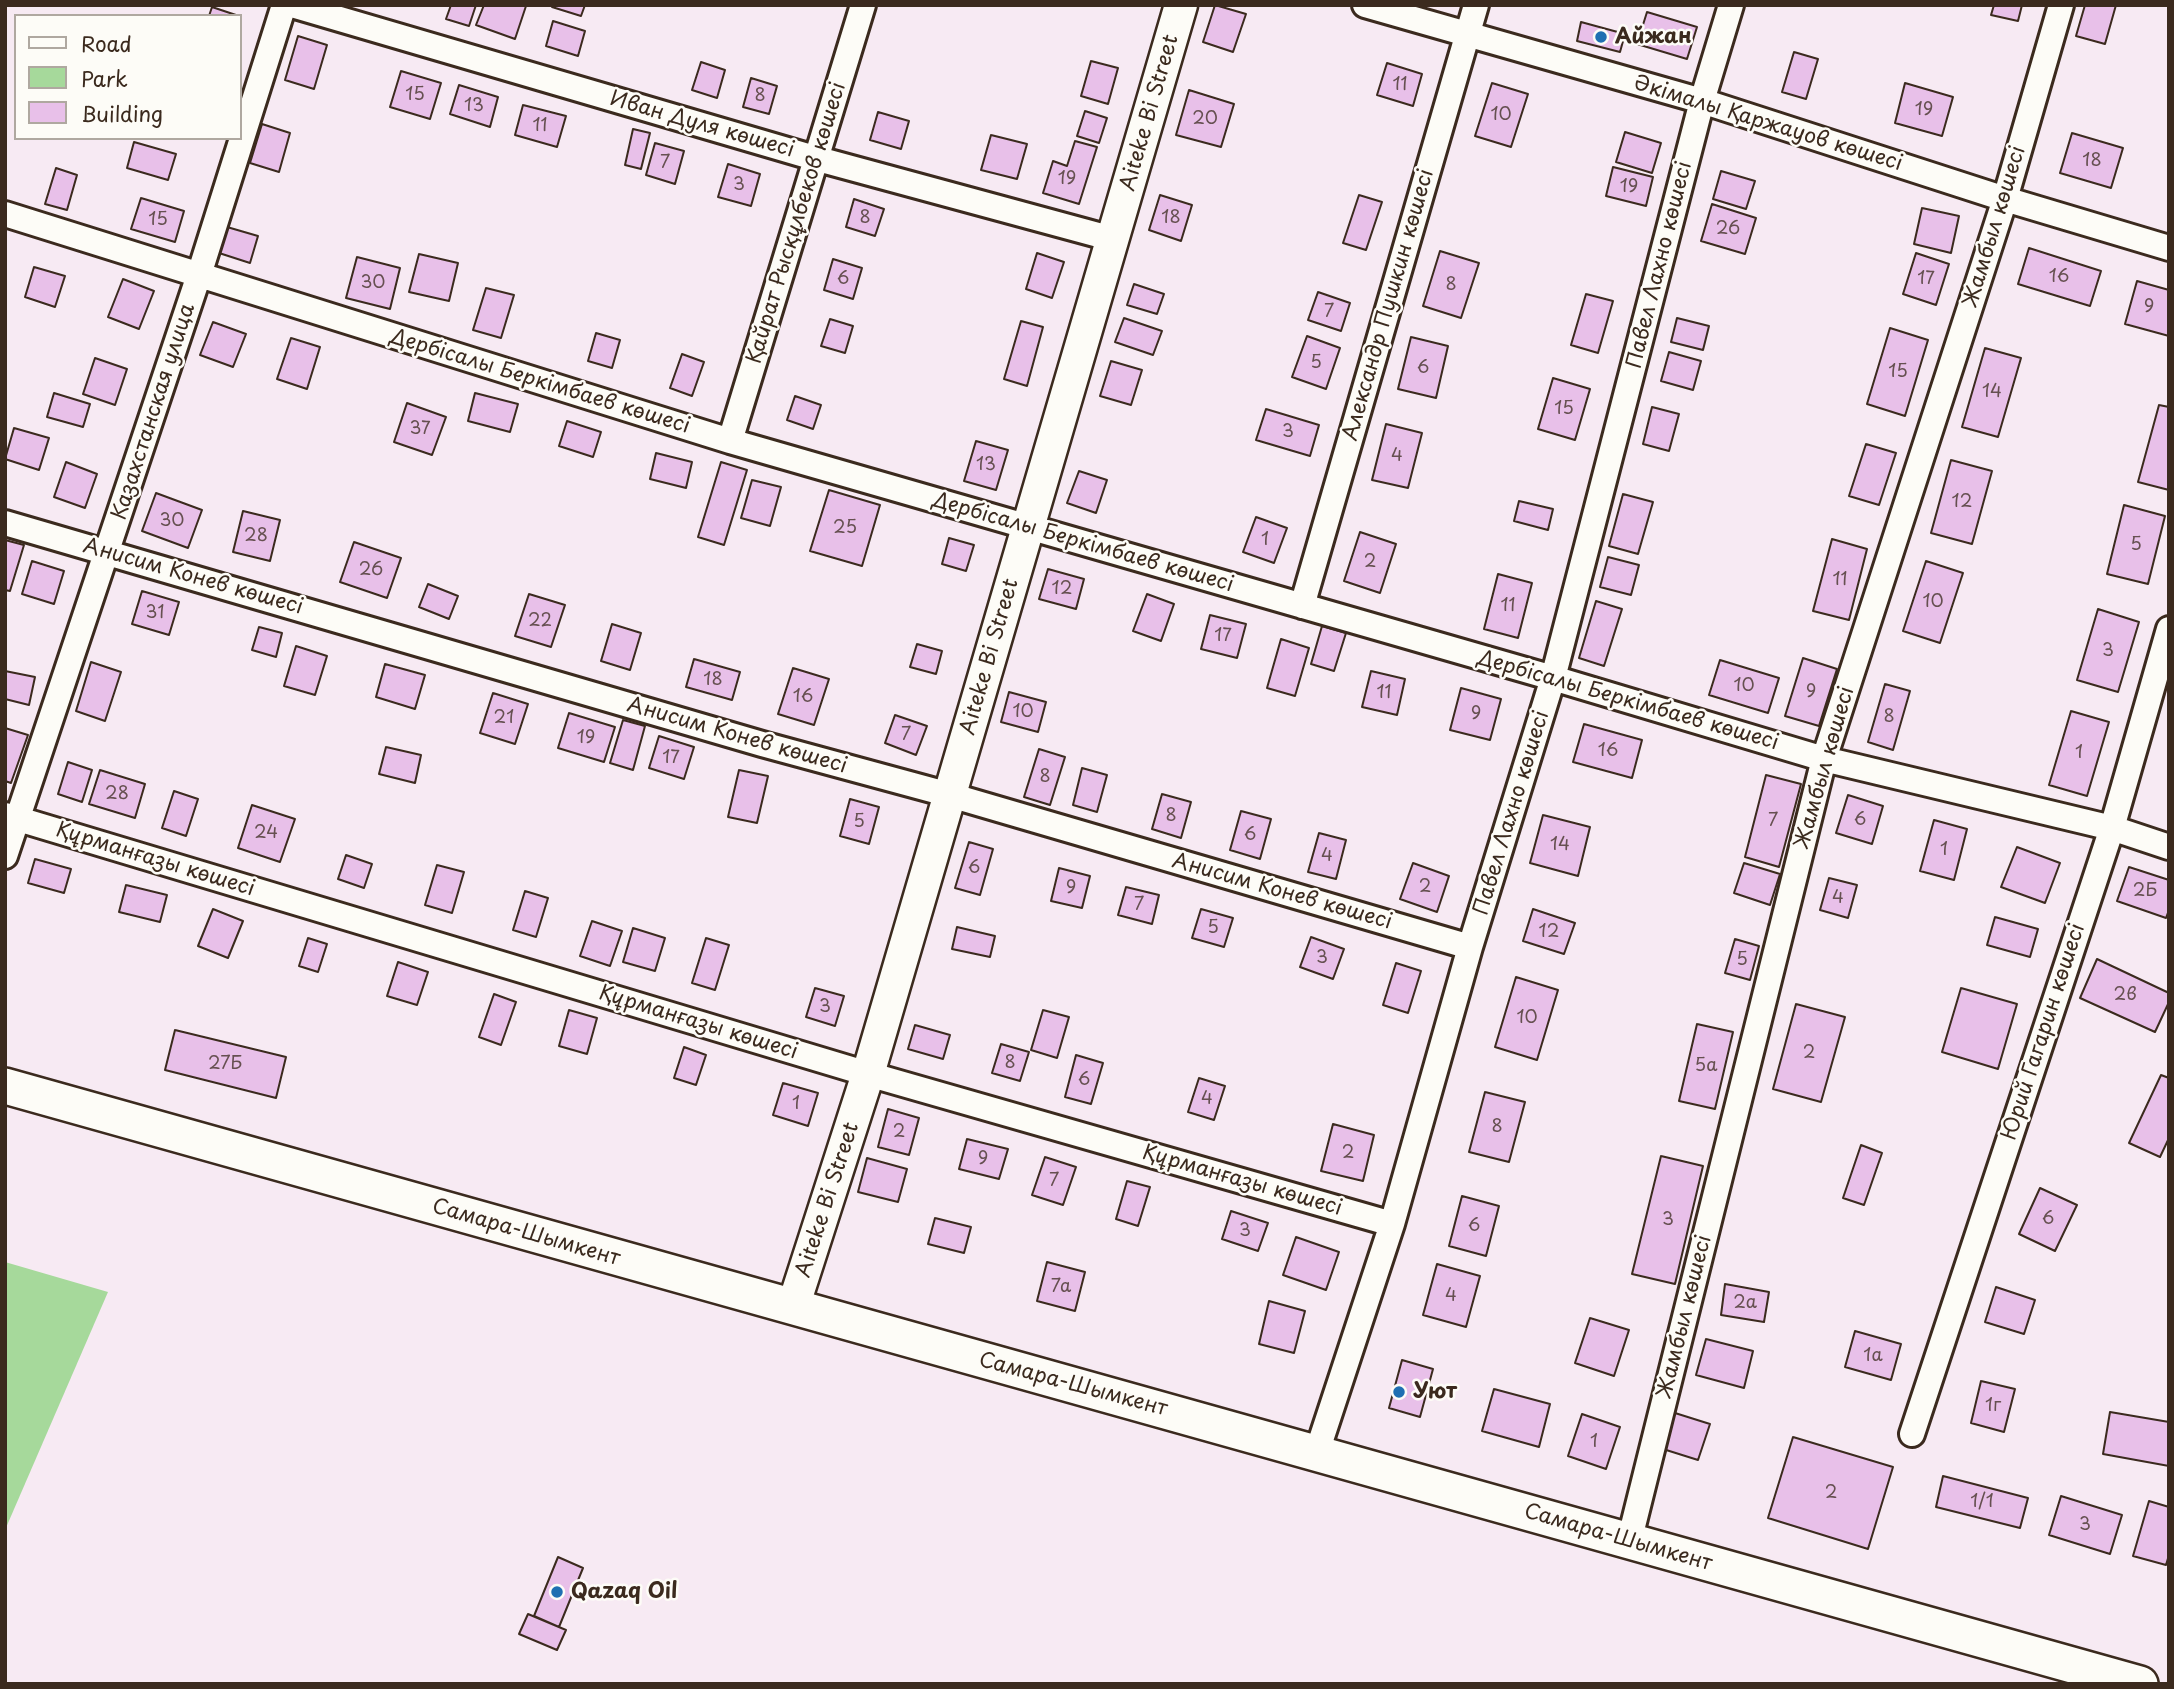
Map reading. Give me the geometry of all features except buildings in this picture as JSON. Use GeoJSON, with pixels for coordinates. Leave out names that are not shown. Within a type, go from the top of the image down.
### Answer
{"type":"FeatureCollection","features":[{"type":"Feature","properties":{"kind":"highway","name":"Самара-Шымкент"},"geometry":{"type":"LineString","coordinates":[[5,1086],[2140,1684]]}},
{"type":"Feature","properties":{"kind":"main road","name":"Aiteke Bi Street"},"geometry":{"type":"LineString","coordinates":[[793,1307],[868,1074],[1181,5]]}},
{"type":"Feature","properties":{"kind":"street","name":"Казахстанская улица"},"geometry":{"type":"LineString","coordinates":[[242,138],[284,5]]}},
{"type":"Feature","properties":{"kind":"street","name":"Иван Дуля көшесі"},"geometry":{"type":"LineString","coordinates":[[292,5],[818,159],[1113,239]]}},
{"type":"Feature","properties":{"kind":"street","name":"Қайрат Рысқұлбеков көшесі"},"geometry":{"type":"LineString","coordinates":[[730,442],[863,5]]}},
{"type":"Feature","properties":{"kind":"street","name":"Әкімалы Қаржауов көшесі"},"geometry":{"type":"LineString","coordinates":[[1365,5],[1702,101],[2005,199],[2169,248]]}},
{"type":"Feature","properties":{"kind":"street","name":"Александр Пушкин көшесі"},"geometry":{"type":"LineString","coordinates":[[1302,606],[1476,5]]}},
{"type":"Feature","properties":{"kind":"street","name":"Павел Лахно көшесі"},"geometry":{"type":"LineString","coordinates":[[1317,1452],[1392,1224],[1470,947],[1553,678],[1702,101],[1731,5]]}},
{"type":"Feature","properties":{"kind":"street","name":"Жамбыл көшесі"},"geometry":{"type":"LineString","coordinates":[[1629,1542],[1824,759],[2005,199],[2061,5]]}},
{"type":"Feature","properties":{"kind":"street","name":"Казахстанская улица"},"geometry":{"type":"LineString","coordinates":[[5,856],[12,817],[107,552],[242,140]]}},
{"type":"Feature","properties":{"kind":"street","name":"Дербісалы Беркімбаев көшесі"},"geometry":{"type":"LineString","coordinates":[[5,214],[730,442],[1553,678],[1824,759],[2112,828],[2169,847]]}},
{"type":"Feature","properties":{"kind":"street","name":"Анисим Конев көшесі"},"geometry":{"type":"LineString","coordinates":[[5,523],[1470,947]]}},
{"type":"Feature","properties":{"kind":"street","name":"Юрий Гагарин көшесі"},"geometry":{"type":"LineString","coordinates":[[1912,1434],[2112,828],[2169,629]]}},
{"type":"Feature","properties":{"kind":"street","name":"Құрманғазы көшесі"},"geometry":{"type":"LineString","coordinates":[[12,817],[868,1074],[1392,1224]]}},
{"type":"Feature","properties":{"kind":"green space"},"geometry":{"type":"Polygon","coordinates":[[[5,1262],[108,1292],[5,1530],[5,1262]]]}},
{"type":"Feature","properties":{"kind":"place","name":"Айжан"},"geometry":{"type":"Point","coordinates":[1601,37]}},
{"type":"Feature","properties":{"kind":"place","name":"Уют"},"geometry":{"type":"Point","coordinates":[1399,1392]}},
{"type":"Feature","properties":{"kind":"place","name":"Qazaq Oil"},"geometry":{"type":"Point","coordinates":[557,1592]}}]}
